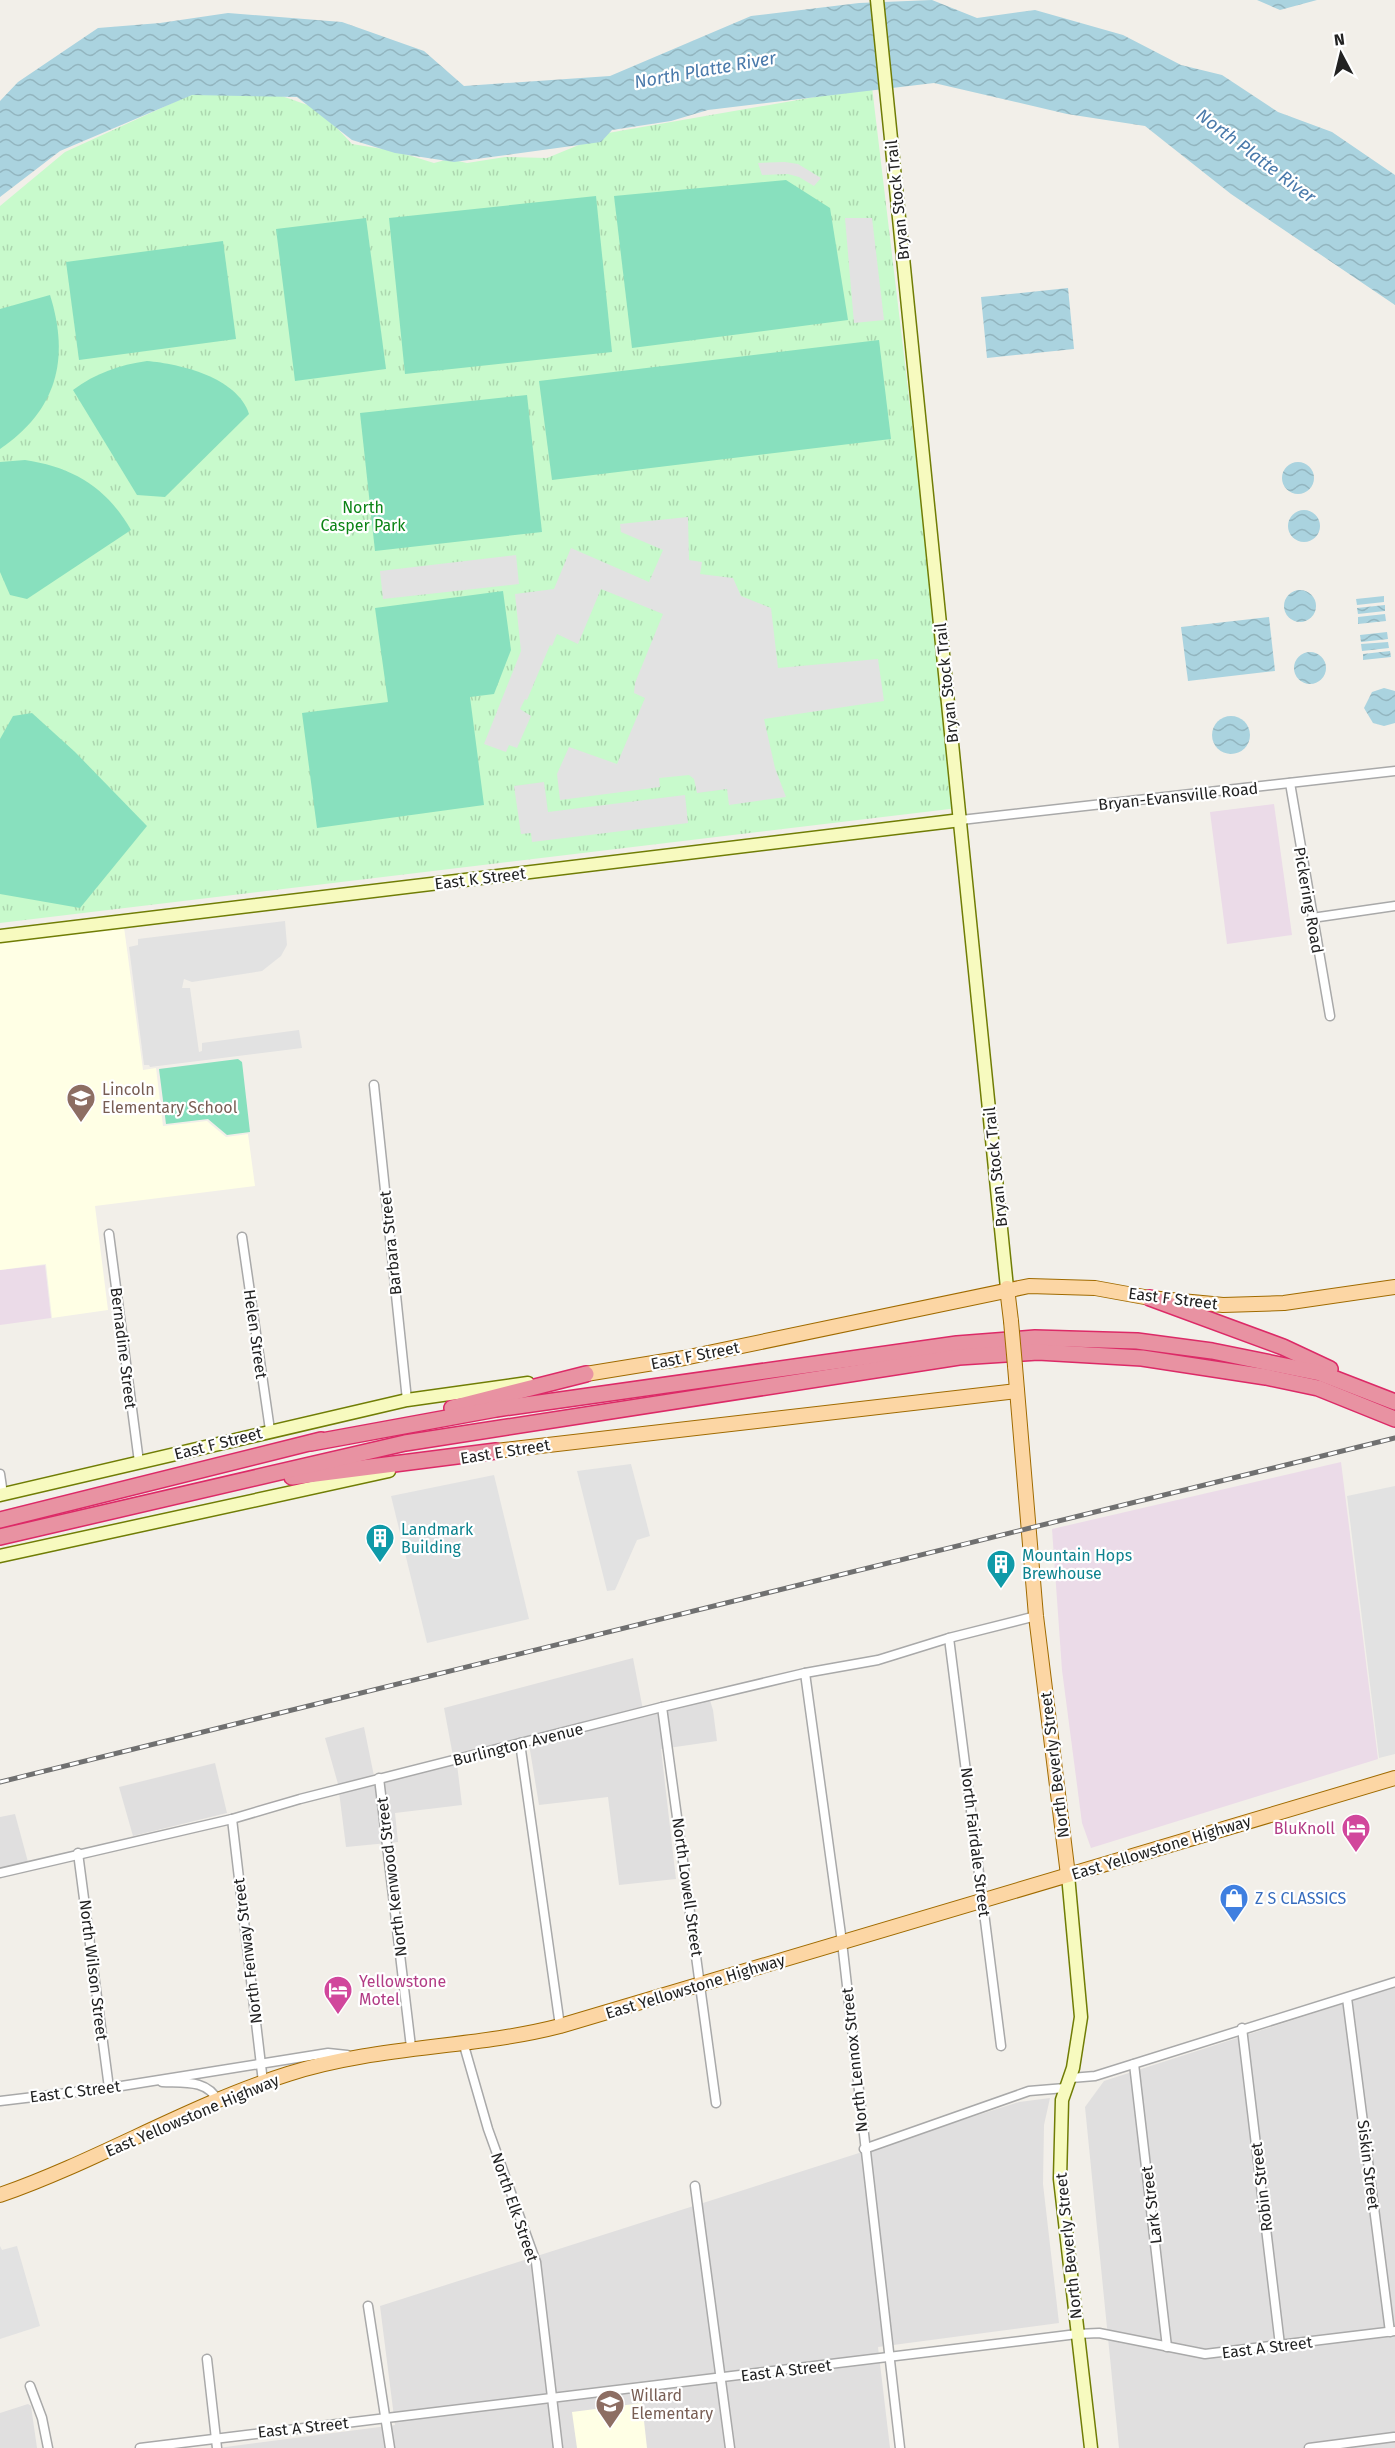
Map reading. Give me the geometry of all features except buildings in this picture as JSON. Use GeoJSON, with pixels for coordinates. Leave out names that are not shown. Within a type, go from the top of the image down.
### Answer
{"type":"FeatureCollection","features":[{"type":"Feature","properties":{"kind":"highway"},"geometry":{"type":"LineString","coordinates":[[1150,1298],[1283,1347],[1395,1401]]}},
{"type":"Feature","properties":{"kind":"highway"},"geometry":{"type":"LineString","coordinates":[[311,1443],[496,1409],[957,1344],[1035,1338],[1137,1341],[1212,1351],[1320,1373],[1395,1401]]}},
{"type":"Feature","properties":{"kind":"highway"},"geometry":{"type":"LineString","coordinates":[[0,1537],[405,1443],[959,1357],[1038,1352],[1142,1358],[1266,1377],[1318,1388],[1395,1419]]}},
{"type":"Feature","properties":{"kind":"highway"},"geometry":{"type":"LineString","coordinates":[[0,1518],[48,1509],[586,1374]]}},
{"type":"Feature","properties":{"kind":"highway"},"geometry":{"type":"LineString","coordinates":[[241,1480],[287,1477],[496,1451]]}},
{"type":"Feature","properties":{"kind":"main road","name":"Bryan Stock Trail"},"geometry":{"type":"LineString","coordinates":[[877,0],[1015,1366]]}},
{"type":"Feature","properties":{"kind":"main road","name":"East K Street"},"geometry":{"type":"LineString","coordinates":[[0,936],[960,820]]}},
{"type":"Feature","properties":{"kind":"main road","name":"East F Street"},"geometry":{"type":"LineString","coordinates":[[2,1494],[407,1400],[684,1358],[1007,1288],[1086,1287],[1150,1298],[1223,1305],[1284,1303],[1395,1287]]}},
{"type":"Feature","properties":{"kind":"main road","name":"North Beverly Street"},"geometry":{"type":"LineString","coordinates":[[1015,1366],[1036,1616],[1068,1875],[1081,2003],[1080,2030],[1060,2128],[1060,2179],[1091,2448]]}},
{"type":"Feature","properties":{"kind":"main road","name":"East E Street"},"geometry":{"type":"LineString","coordinates":[[0,1556],[387,1471],[496,1451],[1017,1391]]}},
{"type":"Feature","properties":{"kind":"main road","name":"East Yellowstone Highway"},"geometry":{"type":"LineString","coordinates":[[0,2195],[45,2179],[263,2082],[357,2056],[560,2026],[983,1898],[1395,1778]]}},
{"type":"Feature","properties":{"kind":"street","name":"Bryan-Evansville Road"},"geometry":{"type":"LineString","coordinates":[[960,820],[1395,771]]}},
{"type":"Feature","properties":{"kind":"street","name":"Pickering Road"},"geometry":{"type":"LineString","coordinates":[[1290,783],[1330,1016]]}},
{"type":"Feature","properties":{"kind":"street"},"geometry":{"type":"LineString","coordinates":[[1312,918],[1395,906]]}},
{"type":"Feature","properties":{"kind":"street","name":"Barbara Street"},"geometry":{"type":"LineString","coordinates":[[374,1085],[407,1400]]}},
{"type":"Feature","properties":{"kind":"street","name":"Bernadine Street"},"geometry":{"type":"LineString","coordinates":[[109,1234],[139,1462]]}},
{"type":"Feature","properties":{"kind":"street","name":"Helen Street"},"geometry":{"type":"LineString","coordinates":[[242,1237],[270,1430]]}},
{"type":"Feature","properties":{"kind":"street"},"geometry":{"type":"LineString","coordinates":[[0,1474],[2,1494]]}},
{"type":"Feature","properties":{"kind":"street","name":"Burlington Avenue"},"geometry":{"type":"LineString","coordinates":[[0,1873],[232,1819],[379,1778],[662,1707],[806,1673],[878,1660],[949,1638],[1036,1616]]}},
{"type":"Feature","properties":{"kind":"street","name":"North Fairdale Street"},"geometry":{"type":"LineString","coordinates":[[949,1638],[1001,2046]]}},
{"type":"Feature","properties":{"kind":"street","name":"North Lennox Street"},"geometry":{"type":"LineString","coordinates":[[806,1673],[842,1942],[900,2448]]}},
{"type":"Feature","properties":{"kind":"street","name":"North Lowell Street"},"geometry":{"type":"LineString","coordinates":[[662,1707],[716,2103]]}},
{"type":"Feature","properties":{"kind":"street"},"geometry":{"type":"LineString","coordinates":[[520,1743],[560,2026]]}},
{"type":"Feature","properties":{"kind":"street","name":"North Kenwood Street"},"geometry":{"type":"LineString","coordinates":[[379,1778],[411,2047]]}},
{"type":"Feature","properties":{"kind":"street","name":"North Fenway Street"},"geometry":{"type":"LineString","coordinates":[[232,1819],[263,2082]]}},
{"type":"Feature","properties":{"kind":"street","name":"North Wilson Street"},"geometry":{"type":"LineString","coordinates":[[78,1853],[109,2088]]}},
{"type":"Feature","properties":{"kind":"street"},"geometry":{"type":"LineString","coordinates":[[864,2149],[1029,2091],[1095,2076],[1242,2028],[1395,1982]]}},
{"type":"Feature","properties":{"kind":"street","name":"Siskin Street"},"geometry":{"type":"LineString","coordinates":[[1347,1998],[1393,2331]]}},
{"type":"Feature","properties":{"kind":"street","name":"Robin Street"},"geometry":{"type":"LineString","coordinates":[[1242,2028],[1280,2345]]}},
{"type":"Feature","properties":{"kind":"street","name":"North Elk Street"},"geometry":{"type":"LineString","coordinates":[[463,2042],[488,2129],[536,2262],[558,2448]]}},
{"type":"Feature","properties":{"kind":"street","name":"East C Street"},"geometry":{"type":"LineString","coordinates":[[0,2101],[109,2088],[328,2053],[357,2056]]}},
{"type":"Feature","properties":{"kind":"street","name":"Lark Street"},"geometry":{"type":"LineString","coordinates":[[1134,2064],[1167,2347]]}},
{"type":"Feature","properties":{"kind":"street","name":"East C Street"},"geometry":{"type":"LineString","coordinates":[[149,2082],[200,2084],[213,2090],[218,2101]]}},
{"type":"Feature","properties":{"kind":"street"},"geometry":{"type":"LineString","coordinates":[[695,2186],[730,2448]]}},
{"type":"Feature","properties":{"kind":"street"},"geometry":{"type":"LineString","coordinates":[[368,2306],[390,2448]]}},
{"type":"Feature","properties":{"kind":"street","name":"East A Street"},"geometry":{"type":"LineString","coordinates":[[140,2448],[1077,2334],[1099,2333],[1205,2354],[1393,2331]]}},
{"type":"Feature","properties":{"kind":"street"},"geometry":{"type":"LineString","coordinates":[[207,2359],[217,2448]]}},
{"type":"Feature","properties":{"kind":"street"},"geometry":{"type":"LineString","coordinates":[[30,2386],[42,2418],[48,2448]]}},
{"type":"Feature","properties":{"kind":"street"},"geometry":{"type":"LineString","coordinates":[[1309,2448],[1394,2437]]}},
{"type":"Feature","properties":{"kind":"shaded area"},"geometry":{"type":"Polygon","coordinates":[[[758,163],[798,164],[821,178],[814,186],[799,177],[788,174],[762,175],[758,163]]]}},
{"type":"Feature","properties":{"kind":"shaded area"},"geometry":{"type":"Polygon","coordinates":[[[845,218],[872,218],[884,320],[854,323],[845,218]]]}},
{"type":"Feature","properties":{"kind":"shaded area"},"geometry":{"type":"Polygon","coordinates":[[[688,517],[689,560],[702,562],[700,574],[733,578],[741,596],[771,608],[778,668],[878,659],[884,701],[764,719],[775,768],[786,797],[729,805],[727,789],[697,793],[694,779],[689,775],[659,778],[660,787],[560,800],[557,774],[569,747],[617,764],[645,698],[634,693],[635,683],[663,614],[601,589],[578,644],[557,634],[552,646],[550,645],[527,700],[525,699],[520,709],[531,716],[517,748],[509,745],[506,752],[484,744],[521,651],[515,594],[554,589],[571,548],[649,582],[663,550],[621,532],[620,524],[688,517]]]}},
{"type":"Feature","properties":{"kind":"shaded area"},"geometry":{"type":"Polygon","coordinates":[[[516,555],[519,584],[383,599],[380,571],[516,555]]]}},
{"type":"Feature","properties":{"kind":"shaded area"},"geometry":{"type":"Polygon","coordinates":[[[544,782],[548,812],[685,795],[688,823],[532,842],[531,833],[521,834],[514,786],[544,782]]]}},
{"type":"Feature","properties":{"kind":"shaded area"},"geometry":{"type":"Polygon","coordinates":[[[1274,804],[1292,935],[1227,944],[1210,812],[1274,804]]]}},
{"type":"Feature","properties":{"kind":"shaded area"},"geometry":{"type":"Polygon","coordinates":[[[285,921],[287,945],[281,956],[262,971],[192,982],[184,979],[182,988],[190,988],[199,1052],[202,1051],[202,1043],[299,1030],[302,1048],[150,1067],[144,1065],[129,947],[138,945],[138,939],[285,921]]]}},
{"type":"Feature","properties":{"kind":"shaded area","name":"Lincoln Elementary School"},"geometry":{"type":"Polygon","coordinates":[[[124,927],[143,1070],[156,1068],[163,1126],[207,1121],[226,1137],[248,1134],[255,1186],[95,1206],[108,1310],[52,1318],[46,1264],[0,1270],[0,942],[124,927]]]}},
{"type":"Feature","properties":{"kind":"shaded area"},"geometry":{"type":"Polygon","coordinates":[[[45,1265],[51,1318],[0,1325],[0,1270],[45,1265]]]}},
{"type":"Feature","properties":{"kind":"shaded area"},"geometry":{"type":"Polygon","coordinates":[[[1341,1462],[1378,1759],[1091,1848],[1082,1823],[1062,1670],[1052,1529],[1341,1462]]]}},
{"type":"Feature","properties":{"kind":"shaded area"},"geometry":{"type":"Polygon","coordinates":[[[631,1464],[650,1536],[637,1540],[615,1590],[607,1591],[577,1471],[631,1464]]]}},
{"type":"Feature","properties":{"kind":"shaded area"},"geometry":{"type":"Polygon","coordinates":[[[494,1475],[529,1619],[427,1643],[391,1496],[494,1475]]]}},
{"type":"Feature","properties":{"kind":"shaded area"},"geometry":{"type":"Polygon","coordinates":[[[1395,1486],[1395,1754],[1379,1758],[1347,1496],[1395,1486]]]}},
{"type":"Feature","properties":{"kind":"shaded area"},"geometry":{"type":"Polygon","coordinates":[[[633,1658],[643,1710],[708,1694],[713,1710],[717,1741],[661,1749],[676,1879],[619,1885],[608,1797],[539,1805],[528,1738],[456,1756],[462,1805],[395,1813],[398,1842],[346,1847],[338,1784],[325,1738],[364,1727],[374,1776],[453,1756],[444,1708],[633,1658]]]}},
{"type":"Feature","properties":{"kind":"shaded area"},"geometry":{"type":"Polygon","coordinates":[[[215,1763],[227,1813],[133,1836],[119,1787],[215,1763]]]}},
{"type":"Feature","properties":{"kind":"shaded area"},"geometry":{"type":"Polygon","coordinates":[[[15,1814],[28,1862],[0,1869],[0,1817],[15,1814]]]}},
{"type":"Feature","properties":{"kind":"shaded area"},"geometry":{"type":"Polygon","coordinates":[[[1395,1987],[1395,2448],[1119,2448],[1085,2107],[1104,2081],[1395,1987]]]}},
{"type":"Feature","properties":{"kind":"shaded area"},"geometry":{"type":"Polygon","coordinates":[[[1050,2098],[1044,2125],[1043,2184],[1059,2323],[878,2347],[890,2448],[218,2448],[395,2425],[380,2306],[1019,2102],[1050,2098]]]}},
{"type":"Feature","properties":{"kind":"shaded area"},"geometry":{"type":"Polygon","coordinates":[[[0,2246],[2,2250],[17,2246],[40,2326],[0,2339],[0,2246]]]}},
{"type":"Feature","properties":{"kind":"shaded area","name":"Willard Elementary"},"geometry":{"type":"Polygon","coordinates":[[[642,2403],[647,2448],[577,2448],[572,2412],[642,2403]]]}},
{"type":"Feature","properties":{"kind":"shaded area"},"geometry":{"type":"Polygon","coordinates":[[[28,2404],[31,2406],[37,2448],[0,2448],[0,2413],[28,2404]]]}},
{"type":"Feature","properties":{"kind":"green space","name":"North Casper Park"},"geometry":{"type":"Polygon","coordinates":[[[872,87],[958,808],[0,923],[0,206],[65,152],[192,94],[273,93],[319,109],[352,144],[395,151],[434,163],[449,159],[467,163],[505,157],[547,158],[608,133],[872,87]]]}},
{"type":"Feature","properties":{"kind":"green space"},"geometry":{"type":"Polygon","coordinates":[[[786,180],[830,208],[848,320],[632,348],[614,196],[786,180]]]}},
{"type":"Feature","properties":{"kind":"green space"},"geometry":{"type":"Polygon","coordinates":[[[596,196],[612,352],[405,374],[389,218],[596,196]]]}},
{"type":"Feature","properties":{"kind":"green space"},"geometry":{"type":"Polygon","coordinates":[[[366,218],[386,369],[295,381],[276,229],[366,218]]]}},
{"type":"Feature","properties":{"kind":"green space"},"geometry":{"type":"Polygon","coordinates":[[[223,241],[236,339],[79,360],[66,262],[223,241]]]}},
{"type":"Feature","properties":{"kind":"green space"},"geometry":{"type":"Polygon","coordinates":[[[50,295],[59,341],[54,381],[35,417],[0,449],[0,309],[50,295]]]}},
{"type":"Feature","properties":{"kind":"green space"},"geometry":{"type":"Polygon","coordinates":[[[879,340],[891,439],[552,480],[539,381],[879,340]]]}},
{"type":"Feature","properties":{"kind":"green space"},"geometry":{"type":"Polygon","coordinates":[[[147,361],[191,369],[220,382],[243,401],[249,414],[165,497],[137,495],[73,390],[108,371],[147,361]]]}},
{"type":"Feature","properties":{"kind":"green space"},"geometry":{"type":"Polygon","coordinates":[[[527,395],[542,532],[375,551],[360,413],[527,395]]]}},
{"type":"Feature","properties":{"kind":"green space"},"geometry":{"type":"Polygon","coordinates":[[[25,460],[58,468],[87,482],[111,502],[131,530],[27,599],[10,595],[0,572],[0,462],[25,460]]]}},
{"type":"Feature","properties":{"kind":"green space"},"geometry":{"type":"Polygon","coordinates":[[[503,591],[511,650],[494,694],[470,697],[484,805],[317,828],[302,713],[388,702],[375,608],[503,591]]]}},
{"type":"Feature","properties":{"kind":"green space"},"geometry":{"type":"Polygon","coordinates":[[[32,713],[75,752],[147,826],[80,908],[0,894],[0,739],[13,716],[32,713]]]}},
{"type":"Feature","properties":{"kind":"green space"},"geometry":{"type":"Polygon","coordinates":[[[238,1059],[242,1062],[250,1132],[227,1135],[208,1119],[166,1124],[159,1069],[238,1059]]]}},
{"type":"Feature","properties":{"kind":"water","name":"North Platte River"},"geometry":{"type":"Polygon","coordinates":[[[932,0],[977,18],[1035,10],[1123,35],[1181,65],[1222,75],[1278,112],[1332,132],[1395,175],[1395,305],[1231,194],[1145,126],[1067,114],[934,83],[708,110],[671,121],[612,130],[601,142],[454,162],[395,153],[352,140],[297,97],[192,95],[60,151],[0,197],[0,101],[18,82],[98,28],[160,23],[228,13],[342,22],[424,51],[464,86],[610,76],[751,16],[859,3],[932,0]]]}},
{"type":"Feature","properties":{"kind":"water"},"geometry":{"type":"Polygon","coordinates":[[[1257,0],[1317,0],[1280,10],[1257,0]]]}},
{"type":"Feature","properties":{"kind":"water"},"geometry":{"type":"Polygon","coordinates":[[[1068,288],[1074,349],[987,358],[981,297],[1068,288]]]}},
{"type":"Feature","properties":{"kind":"water"},"geometry":{"type":"Polygon","coordinates":[[[1298,462],[1309,467],[1314,478],[1309,489],[1298,494],[1287,489],[1282,478],[1287,467],[1298,462]]]}},
{"type":"Feature","properties":{"kind":"water"},"geometry":{"type":"Polygon","coordinates":[[[1304,510],[1315,515],[1320,526],[1315,537],[1304,542],[1293,537],[1288,526],[1293,515],[1304,510]]]}},
{"type":"Feature","properties":{"kind":"water"},"geometry":{"type":"Polygon","coordinates":[[[1300,590],[1311,595],[1316,606],[1311,617],[1300,622],[1289,617],[1284,606],[1289,595],[1300,590]]]}},
{"type":"Feature","properties":{"kind":"water"},"geometry":{"type":"Polygon","coordinates":[[[1384,596],[1384,602],[1357,605],[1356,599],[1384,596]]]}},
{"type":"Feature","properties":{"kind":"water"},"geometry":{"type":"Polygon","coordinates":[[[1385,605],[1385,611],[1358,614],[1357,608],[1385,605]]]}},
{"type":"Feature","properties":{"kind":"water"},"geometry":{"type":"Polygon","coordinates":[[[1385,614],[1386,621],[1358,624],[1358,617],[1385,614]]]}},
{"type":"Feature","properties":{"kind":"water"},"geometry":{"type":"Polygon","coordinates":[[[1269,617],[1275,671],[1188,681],[1181,627],[1269,617]]]}},
{"type":"Feature","properties":{"kind":"water"},"geometry":{"type":"Polygon","coordinates":[[[1387,632],[1388,639],[1361,642],[1360,635],[1387,632]]]}},
{"type":"Feature","properties":{"kind":"water"},"geometry":{"type":"Polygon","coordinates":[[[1388,642],[1389,648],[1362,651],[1361,644],[1388,642]]]}},
{"type":"Feature","properties":{"kind":"water"},"geometry":{"type":"Polygon","coordinates":[[[1390,651],[1391,657],[1363,660],[1363,654],[1390,651]]]}},
{"type":"Feature","properties":{"kind":"water"},"geometry":{"type":"Polygon","coordinates":[[[1310,652],[1321,657],[1326,668],[1321,679],[1310,684],[1299,679],[1294,668],[1299,657],[1310,652]]]}},
{"type":"Feature","properties":{"kind":"water"},"geometry":{"type":"Polygon","coordinates":[[[1384,688],[1395,691],[1395,723],[1384,726],[1373,723],[1364,708],[1372,692],[1384,688]]]}},
{"type":"Feature","properties":{"kind":"water"},"geometry":{"type":"Polygon","coordinates":[[[1231,716],[1245,721],[1250,735],[1245,749],[1231,754],[1217,749],[1212,735],[1217,721],[1231,716]]]}},
{"type":"Feature","properties":{"kind":"railway"},"geometry":{"type":"LineString","coordinates":[[0,1782],[1395,1438]]}},
{"type":"Feature","properties":{"kind":"place","name":"Lincoln Elementary School"},"geometry":{"type":"Point","coordinates":[81,1124]}},
{"type":"Feature","properties":{"kind":"place","name":"Landmark Building"},"geometry":{"type":"Point","coordinates":[380,1564]}},
{"type":"Feature","properties":{"kind":"place","name":"Mountain Hops Brewhouse"},"geometry":{"type":"Point","coordinates":[1001,1590]}},
{"type":"Feature","properties":{"kind":"place","name":"BluKnoll"},"geometry":{"type":"Point","coordinates":[1356,1854]}},
{"type":"Feature","properties":{"kind":"place","name":"Z S CLASSICS"},"geometry":{"type":"Point","coordinates":[1234,1924]}},
{"type":"Feature","properties":{"kind":"place","name":"Yellowstone Motel"},"geometry":{"type":"Point","coordinates":[338,2016]}},
{"type":"Feature","properties":{"kind":"place","name":"Willard Elementary"},"geometry":{"type":"Point","coordinates":[610,2430]}}]}
